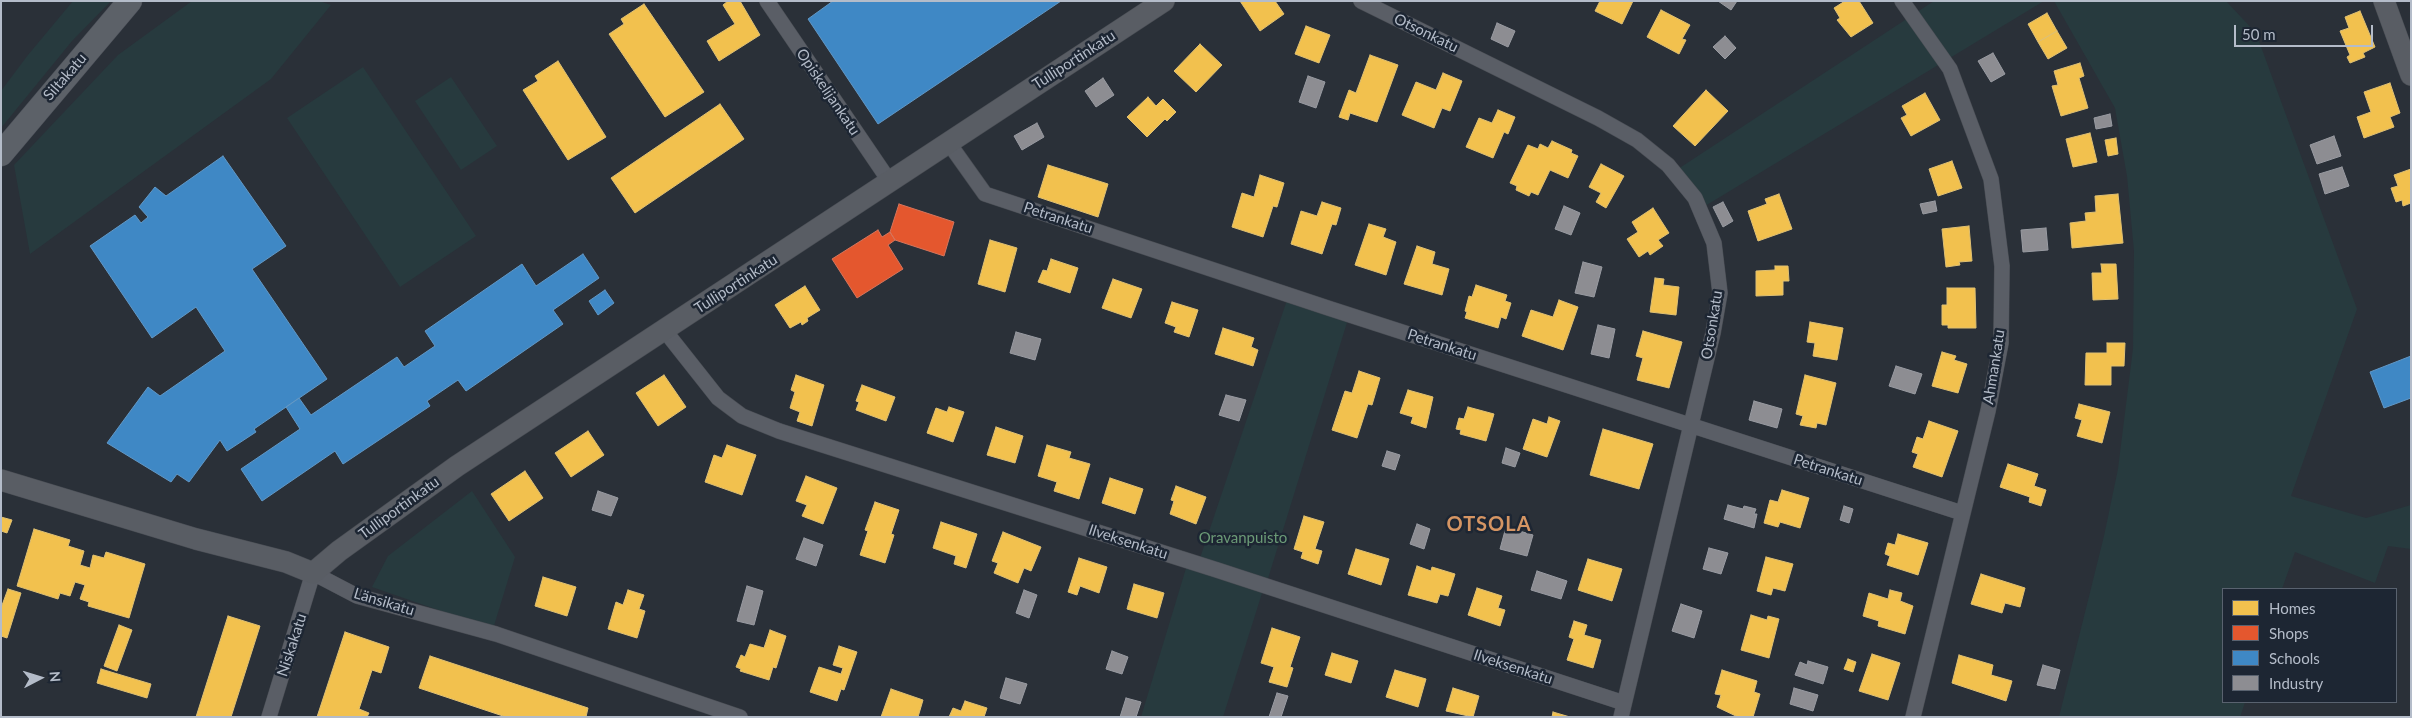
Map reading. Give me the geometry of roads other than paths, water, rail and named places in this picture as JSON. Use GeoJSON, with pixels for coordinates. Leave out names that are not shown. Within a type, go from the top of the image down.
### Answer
{"type":"FeatureCollection","features":[{"type":"Feature","properties":{"kind":"main road","name":"Siltakatu"},"geometry":{"type":"LineString","coordinates":[[1,154],[130,1]]}},
{"type":"Feature","properties":{"kind":"street","name":"Opiskelijankatu"},"geometry":{"type":"LineString","coordinates":[[767,1],[890,182]]}},
{"type":"Feature","properties":{"kind":"street","name":"Tulliportinkatu"},"geometry":{"type":"LineString","coordinates":[[313,573],[339,551],[456,466],[665,331],[948,142],[1164,1]]}},
{"type":"Feature","properties":{"kind":"street","name":"Otsonkatu"},"geometry":{"type":"LineString","coordinates":[[1361,1],[1598,118],[1638,140],[1668,165],[1695,198],[1714,243],[1720,293],[1713,333],[1623,710]]}},
{"type":"Feature","properties":{"kind":"street","name":"Ahmankatu"},"geometry":{"type":"LineString","coordinates":[[1902,1],[1950,69],[1991,179],[2002,266],[2001,343],[1988,411],[1913,717]]}},
{"type":"Feature","properties":{"kind":"street"},"geometry":{"type":"LineString","coordinates":[[2384,1],[2409,66]]}},
{"type":"Feature","properties":{"kind":"street","name":"Petrankatu"},"geometry":{"type":"LineString","coordinates":[[948,142],[986,194],[1962,513]]}},
{"type":"Feature","properties":{"kind":"street","name":"Ilveksenkatu"},"geometry":{"type":"LineString","coordinates":[[665,331],[718,398],[742,416],[779,431],[1217,570],[1623,710]]}},
{"type":"Feature","properties":{"kind":"street","name":"Länsikatu"},"geometry":{"type":"LineString","coordinates":[[1,480],[196,539],[286,562],[313,573],[357,596],[496,634],[722,714],[740,717]]}},
{"type":"Feature","properties":{"kind":"street","name":"Niskakatu"},"geometry":{"type":"LineString","coordinates":[[269,717],[313,573]]}},
{"type":"Feature","properties":{"kind":"district","name":"OTSOLA"},"geometry":{"type":"Point","coordinates":[1489,525]}},
{"type":"Feature","properties":{"kind":"park label","name":"Oravanpuisto"},"geometry":{"type":"Point","coordinates":[1243,538]}}]}
